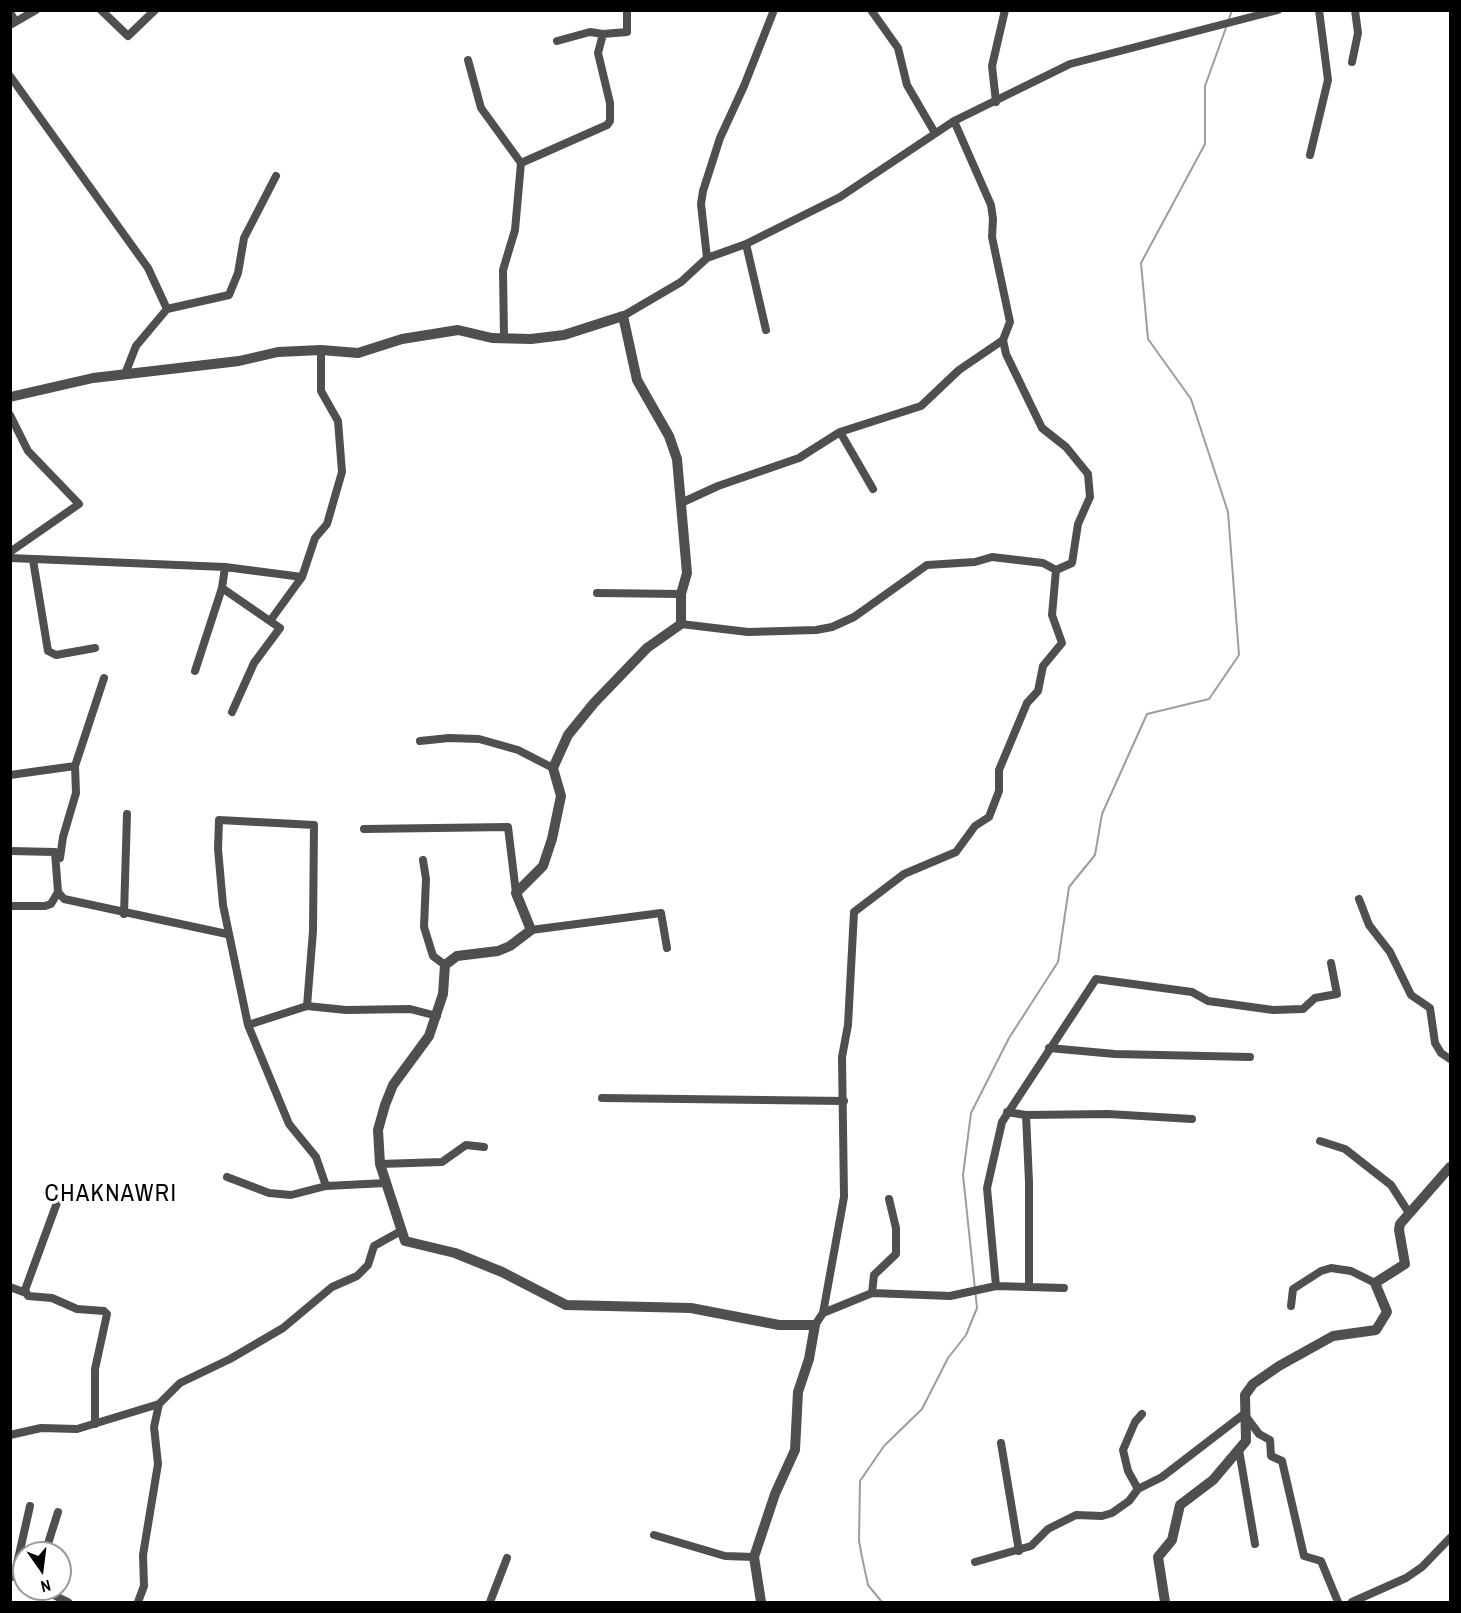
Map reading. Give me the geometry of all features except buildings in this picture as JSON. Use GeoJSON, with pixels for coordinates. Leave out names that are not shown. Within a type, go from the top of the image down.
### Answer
{"type":"FeatureCollection","features":[{"type":"Feature","properties":{"kind":"street"},"geometry":{"type":"LineString","coordinates":[[10,12],[13,23],[36,10]]}},
{"type":"Feature","properties":{"kind":"street"},"geometry":{"type":"LineString","coordinates":[[102,10],[128,36],[155,10]]}},
{"type":"Feature","properties":{"kind":"street"},"geometry":{"type":"LineString","coordinates":[[557,41],[590,32],[603,34],[627,32],[627,10]]}},
{"type":"Feature","properties":{"kind":"street"},"geometry":{"type":"LineString","coordinates":[[707,258],[701,204],[703,191],[720,138],[744,86],[774,10]]}},
{"type":"Feature","properties":{"kind":"street"},"geometry":{"type":"LineString","coordinates":[[871,10],[898,48],[907,85],[935,133]]}},
{"type":"Feature","properties":{"kind":"street"},"geometry":{"type":"LineString","coordinates":[[996,102],[992,66],[1005,10]]}},
{"type":"Feature","properties":{"kind":"street"},"geometry":{"type":"LineString","coordinates":[[10,397],[93,378],[239,361],[278,352],[321,350],[358,352],[402,339],[458,330],[478,337],[504,339],[564,335],[622,316],[681,282],[707,258],[746,244],[857,186],[954,121],[1070,64],[1278,10]]}},
{"type":"Feature","properties":{"kind":"street"},"geometry":{"type":"LineString","coordinates":[[1310,156],[1328,80],[1319,10]]}},
{"type":"Feature","properties":{"kind":"street"},"geometry":{"type":"LineString","coordinates":[[1352,62],[1358,33],[1355,10]]}},
{"type":"Feature","properties":{"kind":"street"},"geometry":{"type":"LineString","coordinates":[[521,163],[607,125],[610,121],[609,104],[598,53],[603,34]]}},
{"type":"Feature","properties":{"kind":"street"},"geometry":{"type":"LineString","coordinates":[[468,60],[482,108],[521,163],[515,230],[503,270],[504,339]]}},
{"type":"Feature","properties":{"kind":"street"},"geometry":{"type":"LineString","coordinates":[[10,76],[148,268],[167,309]]}},
{"type":"Feature","properties":{"kind":"street"},"geometry":{"type":"LineString","coordinates":[[681,503],[718,486],[799,458],[840,432],[921,406],[959,370],[1002,340],[1010,322],[992,237],[991,205],[954,121]]}},
{"type":"Feature","properties":{"kind":"street"},"geometry":{"type":"LineString","coordinates":[[125,374],[136,346],[167,309],[229,295],[238,273],[244,238],[276,176]]}},
{"type":"Feature","properties":{"kind":"street"},"geometry":{"type":"LineString","coordinates":[[746,244],[766,330]]}},
{"type":"Feature","properties":{"kind":"street"},"geometry":{"type":"LineString","coordinates":[[622,316],[637,381],[675,449],[687,573],[681,594],[681,624]]}},
{"type":"Feature","properties":{"kind":"street"},"geometry":{"type":"LineString","coordinates":[[516,893],[543,866],[552,839],[561,796],[552,768],[568,735],[594,703],[647,648],[681,624],[748,632],[816,630],[832,627],[854,617],[927,565],[975,562],[992,557],[1043,562],[1056,570],[1069,566],[1073,559],[1078,524],[1090,497],[1088,474],[1066,447],[1042,428],[1006,354],[1002,340]]}},
{"type":"Feature","properties":{"kind":"street"},"geometry":{"type":"LineString","coordinates":[[270,621],[302,577],[315,538],[327,524],[342,472],[338,421],[321,391],[321,350]]}},
{"type":"Feature","properties":{"kind":"street"},"geometry":{"type":"LineString","coordinates":[[10,415],[28,451],[79,504],[10,552]]}},
{"type":"Feature","properties":{"kind":"street"},"geometry":{"type":"LineString","coordinates":[[840,432],[873,489]]}},
{"type":"Feature","properties":{"kind":"street"},"geometry":{"type":"LineString","coordinates":[[10,558],[225,567],[302,577]]}},
{"type":"Feature","properties":{"kind":"street"},"geometry":{"type":"LineString","coordinates":[[33,560],[48,651],[56,655],[95,648]]}},
{"type":"Feature","properties":{"kind":"street"},"geometry":{"type":"LineString","coordinates":[[195,671],[222,588],[225,567]]}},
{"type":"Feature","properties":{"kind":"street"},"geometry":{"type":"LineString","coordinates":[[761,1602],[754,1557],[775,1494],[795,1450],[798,1392],[809,1359],[815,1325],[823,1313],[844,1197],[842,1057],[848,1025],[855,912],[904,874],[956,852],[975,826],[989,817],[999,791],[999,770],[1027,703],[1038,691],[1042,666],[1062,643],[1052,615],[1056,570]]}},
{"type":"Feature","properties":{"kind":"street"},"geometry":{"type":"LineString","coordinates":[[222,588],[279,626],[279,631],[254,663],[232,712]]}},
{"type":"Feature","properties":{"kind":"street"},"geometry":{"type":"LineString","coordinates":[[597,593],[681,594]]}},
{"type":"Feature","properties":{"kind":"street"},"geometry":{"type":"LineString","coordinates":[[64,899],[60,850],[67,819],[73,807],[75,766],[104,678]]}},
{"type":"Feature","properties":{"kind":"street"},"geometry":{"type":"LineString","coordinates":[[420,741],[450,738],[479,739],[518,750],[552,768]]}},
{"type":"Feature","properties":{"kind":"street"},"geometry":{"type":"LineString","coordinates":[[10,775],[75,766]]}},
{"type":"Feature","properties":{"kind":"street"},"geometry":{"type":"LineString","coordinates":[[124,914],[126,814]]}},
{"type":"Feature","properties":{"kind":"street"},"geometry":{"type":"LineString","coordinates":[[307,1006],[313,931],[314,825],[219,820],[218,849],[227,934],[248,1025],[289,1124],[316,1157],[326,1186]]}},
{"type":"Feature","properties":{"kind":"street"},"geometry":{"type":"LineString","coordinates":[[364,829],[508,827],[516,893],[531,930]]}},
{"type":"Feature","properties":{"kind":"street"},"geometry":{"type":"LineString","coordinates":[[10,851],[55,852],[58,892],[51,904],[45,906],[10,906]]}},
{"type":"Feature","properties":{"kind":"street"},"geometry":{"type":"LineString","coordinates":[[423,860],[426,879],[424,927],[433,956],[445,965]]}},
{"type":"Feature","properties":{"kind":"street"},"geometry":{"type":"LineString","coordinates":[[58,892],[64,899],[124,914],[166,919],[227,934]]}},
{"type":"Feature","properties":{"kind":"street"},"geometry":{"type":"LineString","coordinates":[[1359,899],[1369,926],[1390,952],[1411,994],[1430,1008],[1435,1043],[1450,1059]]}},
{"type":"Feature","properties":{"kind":"street"},"geometry":{"type":"LineString","coordinates":[[666,948],[661,913],[531,930],[510,946],[498,951],[457,956],[445,965],[443,994],[437,1016],[425,1043],[393,1085],[378,1130],[380,1164],[401,1231],[408,1243],[464,1257],[502,1272],[566,1305],[691,1308],[779,1325],[815,1325]]}},
{"type":"Feature","properties":{"kind":"street"},"geometry":{"type":"LineString","coordinates":[[996,1286],[987,1188],[1007,1112],[1096,979],[1192,992],[1208,1000],[1273,1010],[1303,1009],[1315,998],[1337,994],[1331,963]]}},
{"type":"Feature","properties":{"kind":"street"},"geometry":{"type":"LineString","coordinates":[[248,1025],[307,1006],[346,1010],[410,1009],[437,1016]]}},
{"type":"Feature","properties":{"kind":"street"},"geometry":{"type":"LineString","coordinates":[[1049,1048],[1115,1054],[1250,1057]]}},
{"type":"Feature","properties":{"kind":"street"},"geometry":{"type":"LineString","coordinates":[[602,1098],[844,1101]]}},
{"type":"Feature","properties":{"kind":"street"},"geometry":{"type":"LineString","coordinates":[[1007,1112],[1026,1115],[1108,1114],[1192,1119]]}},
{"type":"Feature","properties":{"kind":"street"},"geometry":{"type":"LineString","coordinates":[[1026,1115],[1029,1182],[1029,1286]]}},
{"type":"Feature","properties":{"kind":"street"},"geometry":{"type":"LineString","coordinates":[[1320,1141],[1345,1149],[1391,1185],[1409,1213]]}},
{"type":"Feature","properties":{"kind":"street"},"geometry":{"type":"LineString","coordinates":[[380,1164],[442,1162],[466,1145],[484,1147]]}},
{"type":"Feature","properties":{"kind":"street"},"geometry":{"type":"LineString","coordinates":[[1375,1283],[1406,1264],[1399,1230],[1409,1213],[1450,1167]]}},
{"type":"Feature","properties":{"kind":"street"},"geometry":{"type":"LineString","coordinates":[[227,1177],[269,1193],[291,1195],[326,1186],[386,1183]]}},
{"type":"Feature","properties":{"kind":"street"},"geometry":{"type":"LineString","coordinates":[[872,1293],[874,1275],[896,1254],[896,1228],[889,1199]]}},
{"type":"Feature","properties":{"kind":"street"},"geometry":{"type":"LineString","coordinates":[[26,1293],[58,1200]]}},
{"type":"Feature","properties":{"kind":"street"},"geometry":{"type":"LineString","coordinates":[[10,1435],[41,1428],[77,1429],[159,1404],[180,1383],[230,1359],[283,1328],[332,1287],[357,1276],[368,1265],[374,1246],[401,1231]]}},
{"type":"Feature","properties":{"kind":"street"},"geometry":{"type":"LineString","coordinates":[[1165,1602],[1158,1557],[1172,1540],[1180,1505],[1213,1480],[1248,1436],[1244,1413],[1245,1395],[1249,1388],[1279,1366],[1333,1336],[1376,1330],[1387,1312],[1375,1283],[1352,1271],[1330,1268],[1321,1271],[1293,1289],[1291,1306]]}},
{"type":"Feature","properties":{"kind":"street"},"geometry":{"type":"LineString","coordinates":[[823,1313],[872,1293],[950,1296],[996,1286],[1064,1288]]}},
{"type":"Feature","properties":{"kind":"street"},"geometry":{"type":"LineString","coordinates":[[10,1287],[52,1298],[77,1309],[104,1311],[106,1314],[94,1369],[95,1424]]}},
{"type":"Feature","properties":{"kind":"street"},"geometry":{"type":"LineString","coordinates":[[138,1602],[144,1586],[143,1555],[158,1464],[154,1427],[159,1404]]}},
{"type":"Feature","properties":{"kind":"street"},"geometry":{"type":"LineString","coordinates":[[975,1563],[1031,1546],[1048,1529],[1076,1515],[1102,1516],[1112,1513],[1129,1501],[1138,1489],[1162,1477],[1244,1413]]}},
{"type":"Feature","properties":{"kind":"street"},"geometry":{"type":"LineString","coordinates":[[1244,1413],[1259,1434],[1270,1440],[1271,1456],[1282,1461],[1304,1556],[1321,1561],[1338,1602]]}},
{"type":"Feature","properties":{"kind":"street"},"geometry":{"type":"LineString","coordinates":[[1138,1489],[1128,1471],[1123,1450],[1135,1422],[1142,1414]]}},
{"type":"Feature","properties":{"kind":"street"},"geometry":{"type":"LineString","coordinates":[[1001,1443],[1019,1551]]}},
{"type":"Feature","properties":{"kind":"street"},"geometry":{"type":"LineString","coordinates":[[1239,1450],[1255,1544]]}},
{"type":"Feature","properties":{"kind":"street"},"geometry":{"type":"LineString","coordinates":[[21,1541],[30,1506]]}},
{"type":"Feature","properties":{"kind":"street"},"geometry":{"type":"LineString","coordinates":[[49,1541],[57,1512]]}},
{"type":"Feature","properties":{"kind":"street"},"geometry":{"type":"LineString","coordinates":[[654,1535],[725,1556],[754,1557]]}},
{"type":"Feature","properties":{"kind":"street"},"geometry":{"type":"LineString","coordinates":[[1352,1602],[1406,1578],[1422,1567],[1450,1538]]}},
{"type":"Feature","properties":{"kind":"street"},"geometry":{"type":"LineString","coordinates":[[490,1602],[507,1558]]}},
{"type":"Feature","properties":{"kind":"waterway"},"geometry":{"type":"LineString","coordinates":[[1229,19],[1232,10]]}},
{"type":"Feature","properties":{"kind":"waterway"},"geometry":{"type":"LineString","coordinates":[[882,1602],[868,1585],[859,1541],[860,1481],[884,1446],[922,1409],[948,1358],[966,1335],[977,1308],[963,1175],[971,1113],[1009,1038],[1058,962],[1069,887],[1095,855],[1102,814],[1147,714],[1209,699],[1239,655],[1228,512],[1191,399],[1148,339],[1141,263],[1205,144],[1205,86],[1227,25]]}},
{"type":"Feature","properties":{"kind":"district","name":"CHAKNAWRI"},"geometry":{"type":"Point","coordinates":[111,1195]}}]}
